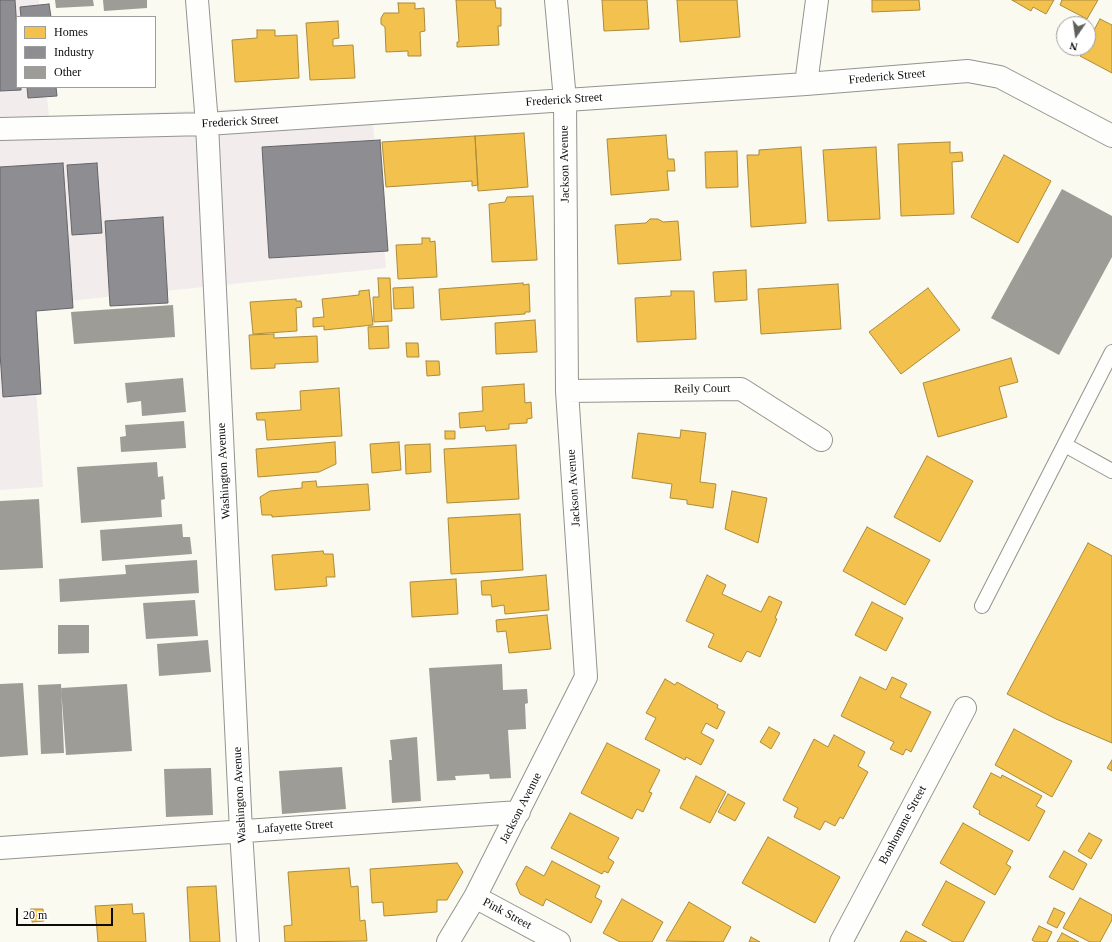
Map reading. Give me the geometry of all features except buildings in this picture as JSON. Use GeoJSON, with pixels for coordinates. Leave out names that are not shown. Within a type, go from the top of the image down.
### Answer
{"type":"FeatureCollection","features":[{"type":"Feature","properties":{"kind":"street","name":"Washington Avenue"},"geometry":{"type":"LineString","coordinates":[[197,0],[207,124],[241,831],[248,942]]}},
{"type":"Feature","properties":{"kind":"street","name":"Jackson Avenue"},"geometry":{"type":"LineString","coordinates":[[448,942],[475,897],[586,677],[567,391],[565,100],[556,0]]}},
{"type":"Feature","properties":{"kind":"street"},"geometry":{"type":"LineString","coordinates":[[806,84],[817,0]]}},
{"type":"Feature","properties":{"kind":"street","name":"Frederick Street"},"geometry":{"type":"LineString","coordinates":[[0,129],[207,124],[806,84],[968,71],[1000,78],[1112,136]]}},
{"type":"Feature","properties":{"kind":"street","name":"Reily Court"},"geometry":{"type":"LineString","coordinates":[[567,391],[740,389],[821,440]]}},
{"type":"Feature","properties":{"kind":"street","name":"Bonhomme Street"},"geometry":{"type":"LineString","coordinates":[[841,942],[965,708]]}},
{"type":"Feature","properties":{"kind":"street","name":"Lafayette Street"},"geometry":{"type":"LineString","coordinates":[[0,848],[519,812]]}},
{"type":"Feature","properties":{"kind":"street","name":"Pink Street"},"geometry":{"type":"LineString","coordinates":[[475,897],[560,942]]}},
{"type":"Feature","properties":{"kind":"lane"},"geometry":{"type":"LineString","coordinates":[[982,606],[1112,352]]}},
{"type":"Feature","properties":{"kind":"lane"},"geometry":{"type":"LineString","coordinates":[[1065,445],[1112,471]]}},
{"type":"Feature","properties":{"kind":"shaded area"},"geometry":{"type":"Polygon","coordinates":[[[0,0],[39,0],[40,16],[16,16],[16,88],[46,88],[49,117],[371,103],[386,268],[30,305],[43,487],[0,490],[0,0]]]}}]}
